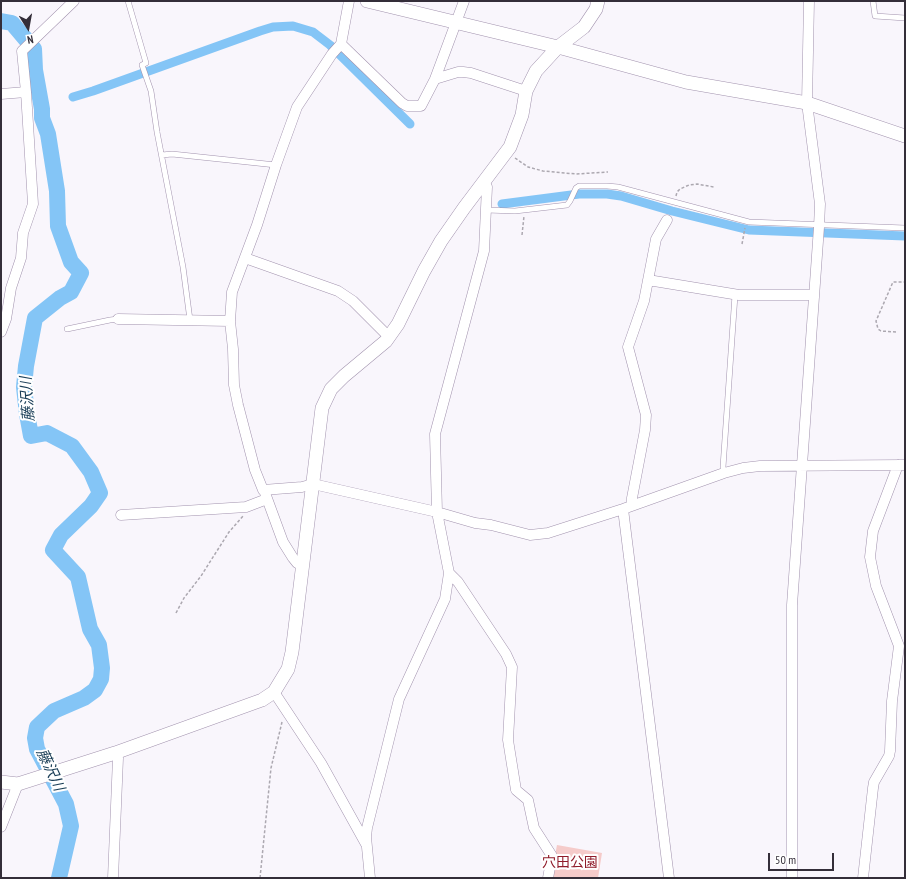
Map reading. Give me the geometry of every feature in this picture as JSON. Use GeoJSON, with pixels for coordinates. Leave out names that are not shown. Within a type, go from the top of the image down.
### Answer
{"type":"FeatureCollection","features":[{"type":"Feature","properties":{"kind":"street"},"geometry":{"type":"LineString","coordinates":[[1,332],[6,319],[11,288],[21,258],[23,233],[33,204],[22,51],[74,1]]}},
{"type":"Feature","properties":{"kind":"street"},"geometry":{"type":"LineString","coordinates":[[303,565],[297,563],[283,542],[255,470],[238,405],[234,385],[234,349],[230,321],[232,292],[257,225],[276,165],[298,107],[332,54],[340,45],[349,1]]}},
{"type":"Feature","properties":{"kind":"street"},"geometry":{"type":"LineString","coordinates":[[367,1],[558,46],[686,82],[807,104],[905,136]]}},
{"type":"Feature","properties":{"kind":"street"},"geometry":{"type":"LineString","coordinates":[[340,45],[402,103],[407,106],[421,106],[435,79],[464,1]]}},
{"type":"Feature","properties":{"kind":"street"},"geometry":{"type":"LineString","coordinates":[[1,782],[18,784],[115,752],[262,700],[274,692],[288,669],[292,652],[322,408],[332,389],[344,376],[386,341],[398,324],[424,271],[441,241],[506,153],[515,136],[522,115],[526,91],[536,71],[558,46],[584,27],[596,9],[598,1]]}},
{"type":"Feature","properties":{"kind":"street"},"geometry":{"type":"LineString","coordinates":[[792,878],[792,605],[819,226],[819,190],[807,104],[809,1]]}},
{"type":"Feature","properties":{"kind":"street"},"geometry":{"type":"LineString","coordinates":[[435,79],[458,72],[471,73],[526,91]]}},
{"type":"Feature","properties":{"kind":"street"},"geometry":{"type":"LineString","coordinates":[[1,94],[26,92]]}},
{"type":"Feature","properties":{"kind":"street"},"geometry":{"type":"LineString","coordinates":[[370,878],[367,846],[368,819],[399,699],[445,599],[449,573],[436,512],[435,434],[484,251],[487,187],[484,181]]}},
{"type":"Feature","properties":{"kind":"street"},"geometry":{"type":"LineString","coordinates":[[667,220],[656,239],[644,301],[628,347],[646,415],[645,430],[632,498],[628,507],[669,878]]}},
{"type":"Feature","properties":{"kind":"street"},"geometry":{"type":"LineString","coordinates":[[245,258],[338,291],[352,301],[389,337]]}},
{"type":"Feature","properties":{"kind":"street"},"geometry":{"type":"LineString","coordinates":[[648,280],[735,294],[814,295]]}},
{"type":"Feature","properties":{"kind":"street"},"geometry":{"type":"LineString","coordinates":[[118,319],[230,321]]}},
{"type":"Feature","properties":{"kind":"street"},"geometry":{"type":"LineString","coordinates":[[121,515],[246,507],[256,504],[265,494],[313,484],[530,535],[548,532],[628,507],[724,473],[743,468],[760,466],[901,465],[872,531],[870,556],[876,586],[899,646],[892,701],[890,751],[889,756],[874,782],[863,878]]}},
{"type":"Feature","properties":{"kind":"street"},"geometry":{"type":"LineString","coordinates":[[449,573],[458,582],[506,654],[512,667],[508,740],[516,790],[528,800],[534,828],[552,856],[548,878]]}},
{"type":"Feature","properties":{"kind":"street"},"geometry":{"type":"LineString","coordinates":[[274,692],[321,763],[367,846]]}},
{"type":"Feature","properties":{"kind":"street"},"geometry":{"type":"LineString","coordinates":[[113,878],[118,758],[115,752]]}},
{"type":"Feature","properties":{"kind":"street"},"geometry":{"type":"LineString","coordinates":[[1,827],[18,784]]}},
{"type":"Feature","properties":{"kind":"lane"},"geometry":{"type":"LineString","coordinates":[[128,1],[146,63],[142,65],[151,91],[183,267],[190,320]]}},
{"type":"Feature","properties":{"kind":"lane"},"geometry":{"type":"LineString","coordinates":[[873,1],[875,16],[905,18]]}},
{"type":"Feature","properties":{"kind":"lane"},"geometry":{"type":"LineString","coordinates":[[162,155],[172,154],[276,165]]}},
{"type":"Feature","properties":{"kind":"lane"},"geometry":{"type":"LineString","coordinates":[[487,210],[514,212],[567,205],[576,188],[581,185],[607,186],[618,187],[749,222],[819,226],[905,228]]}},
{"type":"Feature","properties":{"kind":"lane"},"geometry":{"type":"LineString","coordinates":[[724,473],[723,467],[735,294]]}},
{"type":"Feature","properties":{"kind":"lane"},"geometry":{"type":"LineString","coordinates":[[67,329],[118,319]]}},
{"type":"Feature","properties":{"kind":"path"},"geometry":{"type":"LineString","coordinates":[[506,153],[533,169],[576,174],[608,172]]}},
{"type":"Feature","properties":{"kind":"path"},"geometry":{"type":"LineString","coordinates":[[676,203],[677,192],[683,187],[697,184],[714,187]]}},
{"type":"Feature","properties":{"kind":"path"},"geometry":{"type":"LineString","coordinates":[[522,235],[524,210]]}},
{"type":"Feature","properties":{"kind":"path"},"geometry":{"type":"LineString","coordinates":[[742,244],[746,224]]}},
{"type":"Feature","properties":{"kind":"path"},"geometry":{"type":"LineString","coordinates":[[896,332],[881,331],[878,329],[876,321],[893,282],[905,282]]}},
{"type":"Feature","properties":{"kind":"path"},"geometry":{"type":"LineString","coordinates":[[176,613],[184,598],[201,576],[229,532],[256,504]]}},
{"type":"Feature","properties":{"kind":"path"},"geometry":{"type":"LineString","coordinates":[[260,878],[271,768],[281,727],[287,711]]}},
{"type":"Feature","properties":{"kind":"green space","name":"穴田公園"},"geometry":{"type":"Polygon","coordinates":[[[557,845],[602,853],[598,878],[551,878],[557,845]]]}},
{"type":"Feature","properties":{"kind":"waterway","name":"藤沢川"},"geometry":{"type":"LineString","coordinates":[[1,21],[12,23],[34,49],[35,70],[42,109],[42,118],[48,134],[57,191],[58,226],[71,262],[81,273],[71,292],[60,298],[35,318],[26,366],[24,387],[31,436],[47,433],[72,446],[91,472],[100,493],[91,506],[61,535],[53,550],[78,577],[90,629],[99,645],[102,668],[101,679],[95,690],[84,698],[54,711],[37,727],[35,738],[37,749],[66,804],[71,826],[59,878]]}},
{"type":"Feature","properties":{"kind":"waterway"},"geometry":{"type":"LineString","coordinates":[[73,97],[260,31],[273,27],[293,26],[313,32],[330,45],[410,124]]}},
{"type":"Feature","properties":{"kind":"waterway"},"geometry":{"type":"LineString","coordinates":[[502,204],[579,194],[607,194],[621,196],[672,211],[749,230],[905,236]]}}]}
